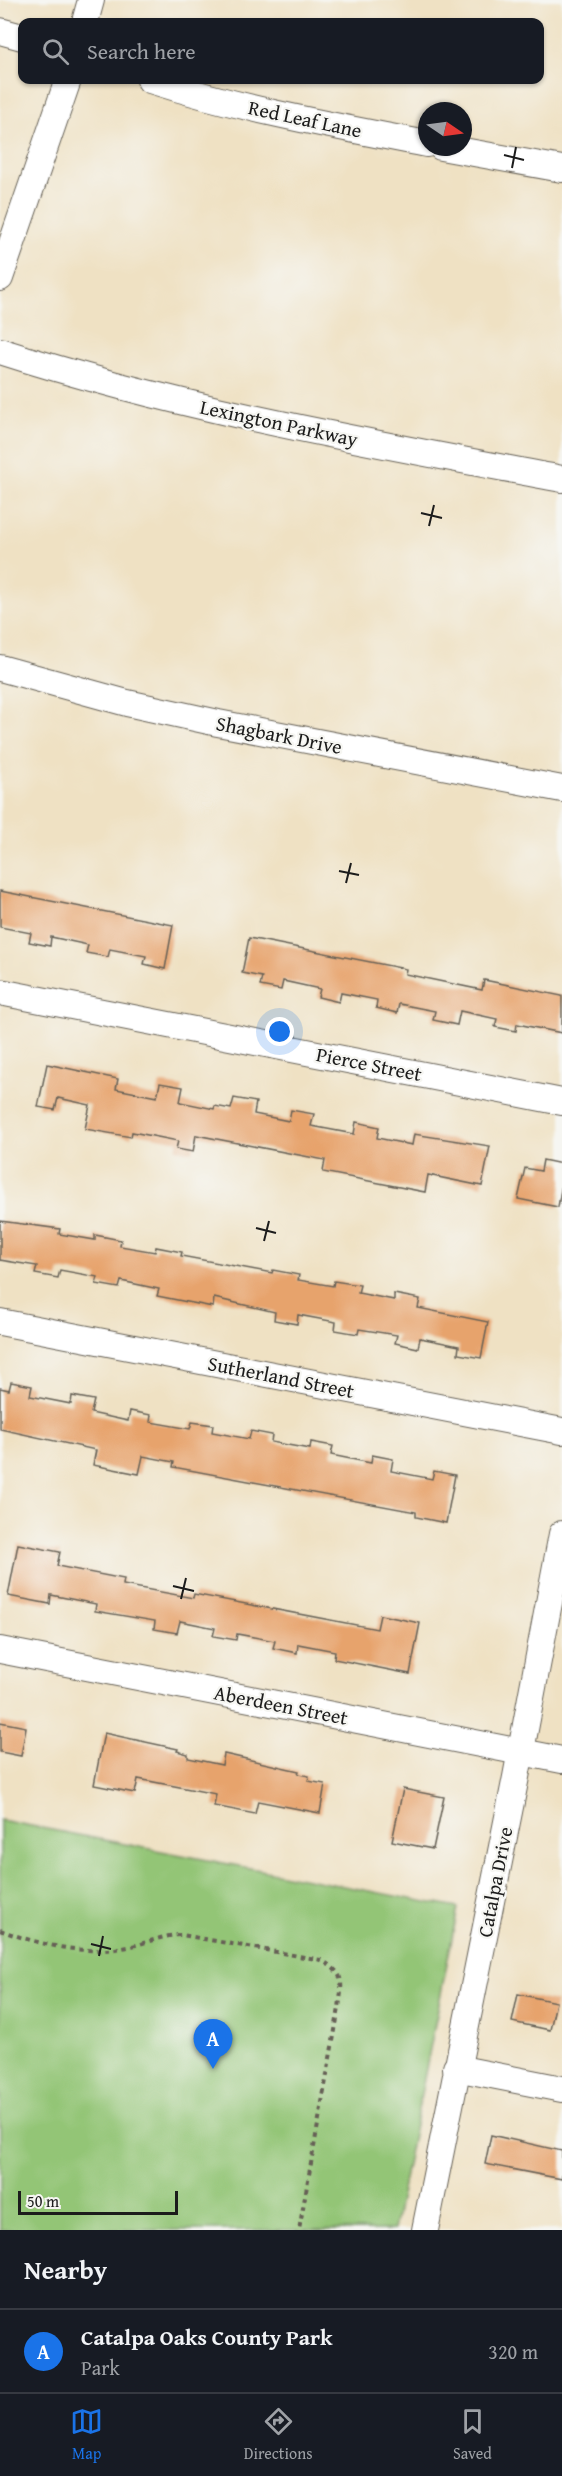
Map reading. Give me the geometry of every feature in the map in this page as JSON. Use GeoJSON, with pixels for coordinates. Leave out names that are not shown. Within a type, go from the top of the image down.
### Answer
{"type":"FeatureCollection","features":[{"type":"Feature","properties":{"kind":"street"},"geometry":{"type":"LineString","coordinates":[[86,18],[91,0]]}},
{"type":"Feature","properties":{"kind":"street"},"geometry":{"type":"LineString","coordinates":[[0,31],[18,36]]}},
{"type":"Feature","properties":{"kind":"street"},"geometry":{"type":"LineString","coordinates":[[0,278],[67,84]]}},
{"type":"Feature","properties":{"kind":"street","name":"Red Leaf Lane"},"geometry":{"type":"LineString","coordinates":[[163,84],[269,112],[418,142]]}},
{"type":"Feature","properties":{"kind":"street"},"geometry":{"type":"LineString","coordinates":[[472,153],[562,170]]}},
{"type":"Feature","properties":{"kind":"street","name":"Lexington Parkway"},"geometry":{"type":"LineString","coordinates":[[0,351],[195,406],[562,479]]}},
{"type":"Feature","properties":{"kind":"street","name":"Shagbark Drive"},"geometry":{"type":"LineString","coordinates":[[0,668],[127,703],[218,723],[562,789]]}},
{"type":"Feature","properties":{"kind":"street","name":"Pierce Street"},"geometry":{"type":"LineString","coordinates":[[0,992],[562,1102]]}},
{"type":"Feature","properties":{"kind":"street","name":"Sutherland Street"},"geometry":{"type":"LineString","coordinates":[[0,1322],[562,1431]]}},
{"type":"Feature","properties":{"kind":"street","name":"Catalpa Drive"},"geometry":{"type":"LineString","coordinates":[[425,2230],[562,1534]]}},
{"type":"Feature","properties":{"kind":"street","name":"Aberdeen Street"},"geometry":{"type":"LineString","coordinates":[[0,1650],[562,1760]]}},
{"type":"Feature","properties":{"kind":"street"},"geometry":{"type":"LineString","coordinates":[[456,2068],[562,2089]]}},
{"type":"Feature","properties":{"kind":"path"},"geometry":{"type":"LineString","coordinates":[[0,1930],[46,1946],[87,1950],[129,1947],[169,1935],[182,1935],[321,1960],[334,1967],[340,1974],[342,1983],[339,2008],[299,2230]]}},
{"type":"Feature","properties":{"kind":"green space"},"geometry":{"type":"Polygon","coordinates":[[[0,1820],[458,1908],[394,2230],[0,2230],[0,1820]]]}},
{"type":"Feature","properties":{"kind":"building"},"geometry":{"type":"Polygon","coordinates":[[[0,891],[173,925],[165,969],[144,964],[146,956],[110,949],[108,957],[86,953],[88,945],[51,937],[50,946],[29,942],[31,933],[0,927],[0,891]]]}},
{"type":"Feature","properties":{"kind":"building"},"geometry":{"type":"Polygon","coordinates":[[[249,938],[406,969],[405,974],[482,990],[484,980],[562,996],[562,1033],[517,1024],[516,1031],[495,1027],[497,1019],[460,1011],[457,1025],[433,1020],[435,1011],[399,1004],[397,1013],[376,1008],[377,1000],[341,993],[339,1002],[318,997],[320,989],[283,981],[281,990],[260,986],[262,977],[242,973],[249,938]]]}},
{"type":"Feature","properties":{"kind":"building"},"geometry":{"type":"Polygon","coordinates":[[[47,1064],[118,1079],[116,1089],[157,1097],[160,1083],[183,1087],[180,1102],[214,1109],[215,1106],[231,1109],[234,1098],[256,1102],[254,1114],[289,1121],[291,1110],[314,1114],[311,1126],[354,1134],[356,1122],[379,1127],[377,1138],[412,1145],[414,1134],[490,1146],[482,1186],[428,1175],[425,1192],[323,1172],[325,1160],[196,1135],[193,1152],[176,1149],[178,1141],[132,1132],[131,1137],[85,1129],[90,1105],[58,1098],[55,1110],[38,1107],[47,1064]]]}},
{"type":"Feature","properties":{"kind":"building"},"geometry":{"type":"Polygon","coordinates":[[[543,1160],[562,1164],[562,1184],[558,1207],[518,1199],[525,1168],[541,1171],[543,1160]]]}},
{"type":"Feature","properties":{"kind":"building"},"geometry":{"type":"Polygon","coordinates":[[[0,1221],[60,1229],[59,1234],[95,1240],[95,1235],[121,1240],[120,1246],[155,1252],[156,1247],[182,1252],[181,1256],[272,1273],[273,1270],[299,1275],[298,1280],[333,1286],[334,1281],[360,1285],[358,1293],[394,1300],[394,1294],[420,1299],[418,1308],[488,1322],[481,1358],[458,1354],[459,1346],[420,1338],[418,1348],[395,1343],[397,1335],[359,1329],[358,1334],[335,1330],[336,1322],[298,1315],[297,1324],[274,1320],[275,1312],[214,1298],[213,1307],[157,1296],[159,1289],[121,1281],[119,1288],[96,1284],[98,1277],[60,1270],[58,1278],[35,1274],[37,1266],[0,1260],[0,1221]]]}},
{"type":"Feature","properties":{"kind":"building"},"geometry":{"type":"Polygon","coordinates":[[[11,1382],[32,1386],[30,1396],[71,1404],[72,1396],[94,1400],[91,1413],[128,1421],[130,1411],[151,1415],[150,1422],[190,1429],[192,1422],[213,1425],[212,1432],[249,1439],[251,1431],[272,1435],[271,1442],[310,1449],[311,1442],[333,1446],[331,1455],[371,1463],[372,1455],[393,1459],[391,1471],[432,1479],[434,1471],[455,1475],[446,1523],[416,1517],[416,1512],[173,1467],[174,1462],[143,1456],[139,1474],[93,1465],[96,1450],[0,1429],[0,1388],[9,1390],[11,1382]]]}},
{"type":"Feature","properties":{"kind":"building"},"geometry":{"type":"Polygon","coordinates":[[[18,1544],[60,1552],[57,1566],[124,1579],[123,1585],[193,1598],[194,1594],[377,1629],[380,1615],[420,1623],[410,1674],[334,1659],[335,1651],[298,1644],[297,1653],[273,1648],[275,1641],[237,1634],[236,1640],[213,1636],[215,1628],[180,1621],[177,1633],[154,1629],[155,1621],[95,1611],[96,1604],[51,1595],[50,1604],[8,1596],[18,1544]]]}},
{"type":"Feature","properties":{"kind":"building"},"geometry":{"type":"Polygon","coordinates":[[[0,1722],[26,1727],[21,1756],[0,1752],[0,1722]]]}},
{"type":"Feature","properties":{"kind":"building"},"geometry":{"type":"Polygon","coordinates":[[[104,1733],[178,1749],[177,1751],[188,1754],[188,1758],[222,1765],[224,1754],[299,1771],[298,1774],[309,1776],[308,1781],[325,1784],[320,1813],[258,1801],[255,1814],[214,1806],[216,1794],[138,1779],[135,1793],[94,1785],[104,1733]]]}},
{"type":"Feature","properties":{"kind":"building"},"geometry":{"type":"Polygon","coordinates":[[[403,1789],[444,1797],[433,1849],[392,1841],[403,1789]]]}},
{"type":"Feature","properties":{"kind":"building"},"geometry":{"type":"Polygon","coordinates":[[[518,1994],[556,2002],[550,2030],[512,2022],[518,1994]]]}},
{"type":"Feature","properties":{"kind":"building"},"geometry":{"type":"Polygon","coordinates":[[[491,2135],[562,2151],[562,2179],[485,2164],[491,2135]]]}},
{"type":"Feature","properties":{"kind":"place","name":"Catalpa Oaks County Park"},"geometry":{"type":"Point","coordinates":[213,2069]}}]}
